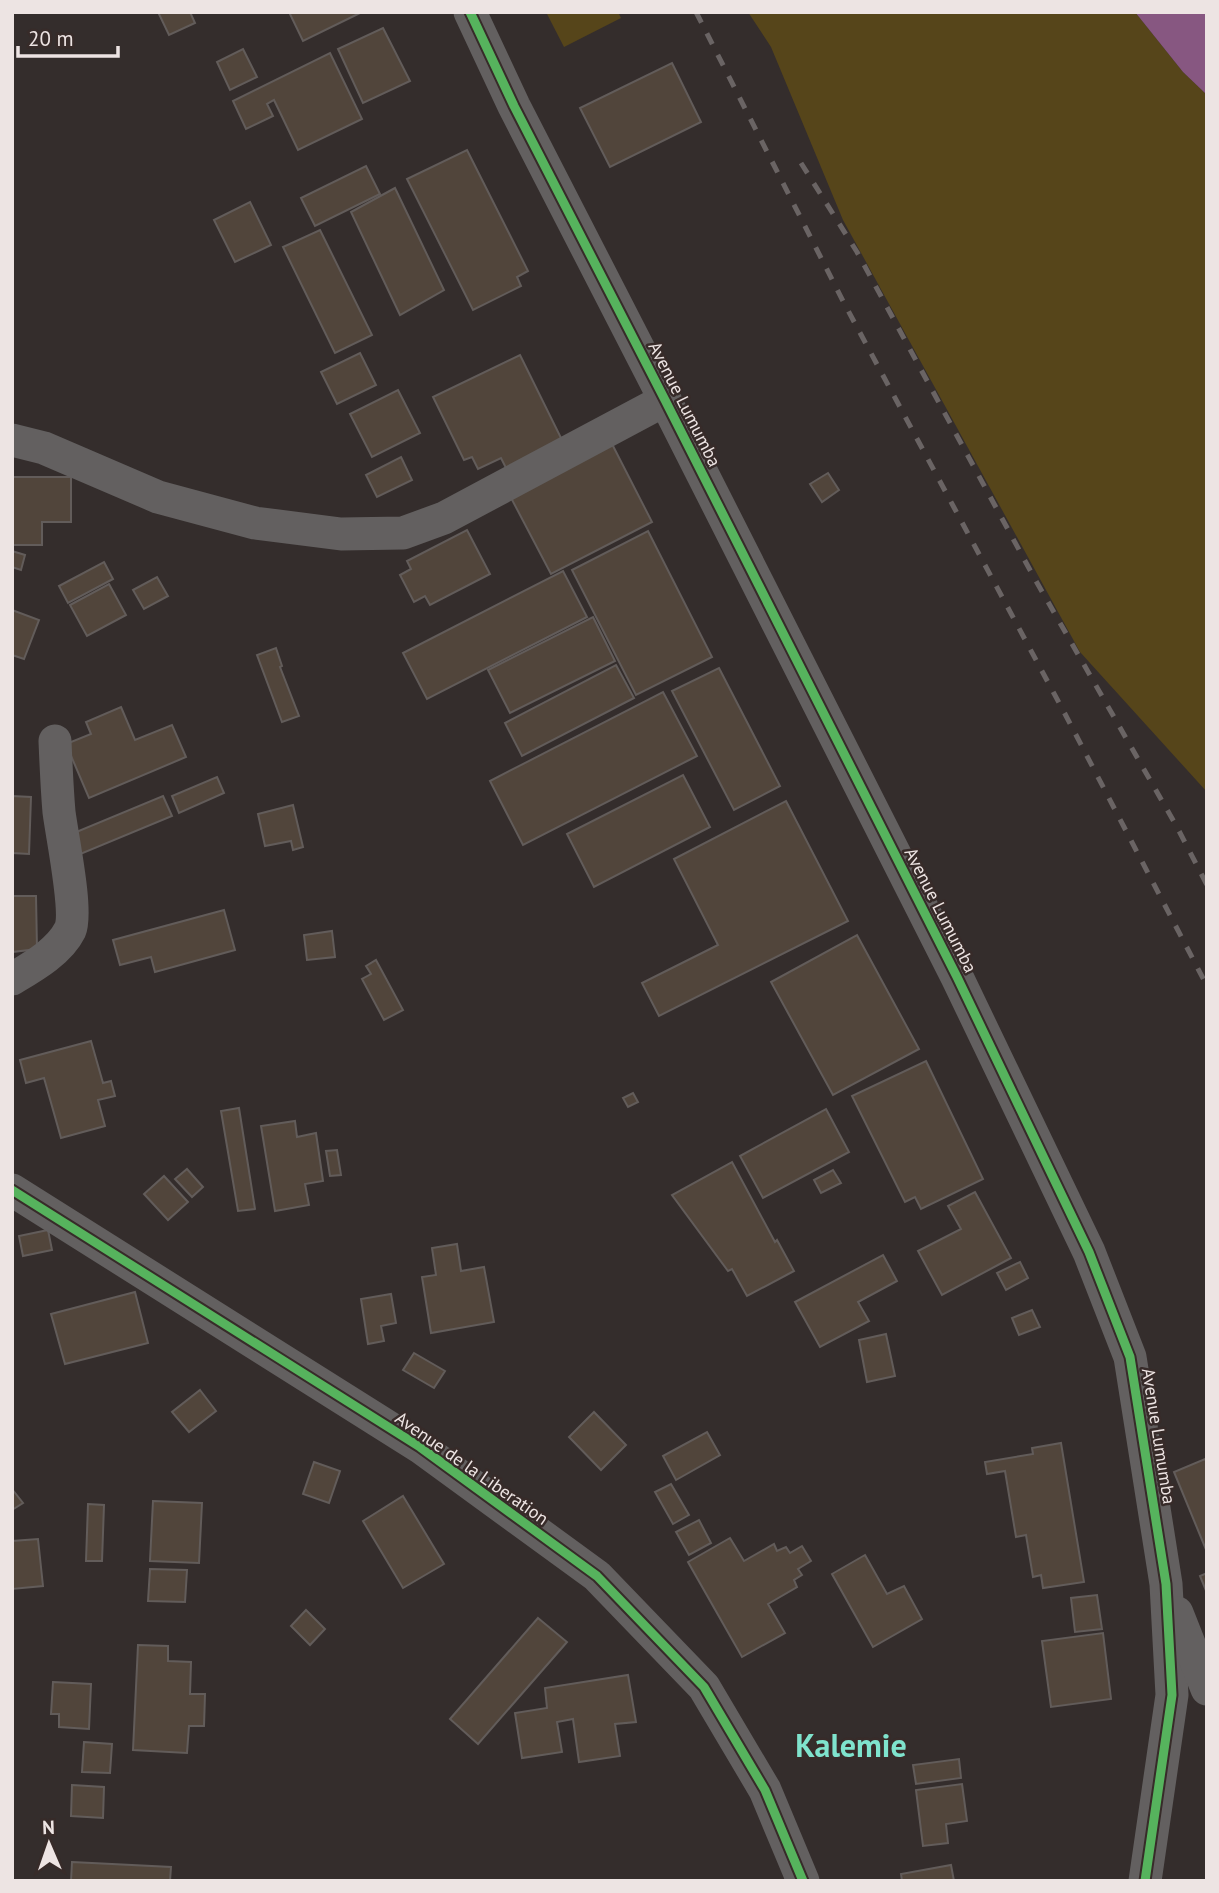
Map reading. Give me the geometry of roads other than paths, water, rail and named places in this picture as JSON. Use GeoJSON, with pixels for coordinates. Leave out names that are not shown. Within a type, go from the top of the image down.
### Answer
{"type":"FeatureCollection","features":[{"type":"Feature","properties":{"kind":"street","name":"Avenue Lumumba"},"geometry":{"type":"LineString","coordinates":[[470,12],[513,106],[666,400],[957,977],[1089,1252],[1130,1357],[1166,1584],[1172,1695],[1145,1881]]}},
{"type":"Feature","properties":{"kind":"street"},"geometry":{"type":"LineString","coordinates":[[12,440],[44,448],[158,497],[255,523],[341,534],[403,533],[444,518],[666,400]]}},
{"type":"Feature","properties":{"kind":"street"},"geometry":{"type":"LineString","coordinates":[[12,979],[61,944],[71,928],[72,907],[59,809],[55,741]]}},
{"type":"Feature","properties":{"kind":"street","name":"Avenue de la Liberation"},"geometry":{"type":"LineString","coordinates":[[12,1190],[420,1447],[597,1576],[704,1687],[765,1790],[803,1881]]}},
{"type":"Feature","properties":{"kind":"street"},"geometry":{"type":"LineString","coordinates":[[1166,1584],[1207,1689]]}},
{"type":"Feature","properties":{"kind":"railway"},"geometry":{"type":"LineString","coordinates":[[696,12],[844,303],[1064,712],[1207,986]]}},
{"type":"Feature","properties":{"kind":"railway"},"geometry":{"type":"LineString","coordinates":[[801,163],[857,252],[1036,581],[1177,827],[1207,885]]}},
{"type":"Feature","properties":{"kind":"district","name":"Kalemie"},"geometry":{"type":"Point","coordinates":[851,1745]}}]}
